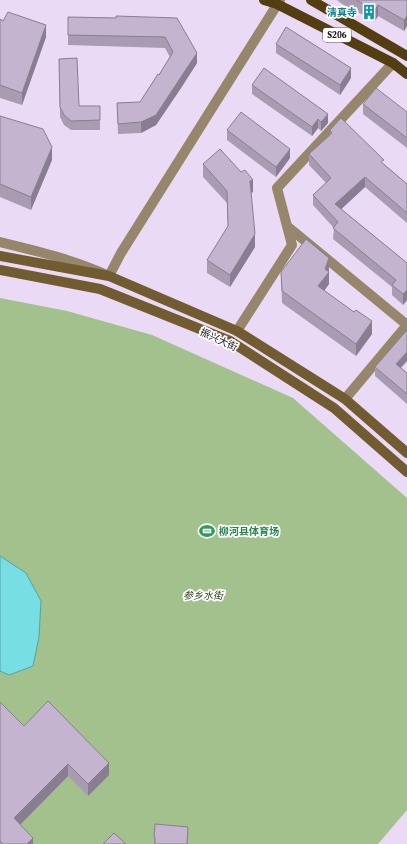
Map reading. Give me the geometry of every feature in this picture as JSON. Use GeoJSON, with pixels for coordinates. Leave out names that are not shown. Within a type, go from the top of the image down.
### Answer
{"type":"FeatureCollection","features":[{"type":"Feature","properties":{"kind":"main road","name":"S206"},"geometry":{"type":"LineString","coordinates":[[264,0],[278,2],[393,63],[407,74]]}},
{"type":"Feature","properties":{"kind":"main road","name":"S206"},"geometry":{"type":"LineString","coordinates":[[311,0],[407,56]]}},
{"type":"Feature","properties":{"kind":"street"},"geometry":{"type":"LineString","coordinates":[[0,242],[34,250],[92,268],[109,276],[121,253],[278,2]]}},
{"type":"Feature","properties":{"kind":"street"},"geometry":{"type":"LineString","coordinates":[[237,331],[292,245],[277,188],[393,63]]}},
{"type":"Feature","properties":{"kind":"street"},"geometry":{"type":"LineString","coordinates":[[287,226],[407,325],[345,399]]}},
{"type":"Feature","properties":{"kind":"street","name":"振兴大街"},"geometry":{"type":"LineString","coordinates":[[0,256],[109,276],[237,331],[345,399],[407,453]]}},
{"type":"Feature","properties":{"kind":"street","name":"振兴大街"},"geometry":{"type":"LineString","coordinates":[[0,270],[100,289],[230,341],[334,408],[407,472]]}},
{"type":"Feature","properties":{"kind":"green space","name":"参乡水街"},"geometry":{"type":"Polygon","coordinates":[[[0,298],[67,311],[152,335],[293,398],[407,498],[407,810],[378,844],[0,844],[0,298]]]}},
{"type":"Feature","properties":{"kind":"shaded area"},"geometry":{"type":"Polygon","coordinates":[[[0,556],[26,573],[41,601],[39,637],[33,666],[9,675],[0,671],[0,556]]]}},
{"type":"Feature","properties":{"kind":"building"},"geometry":{"type":"Polygon","coordinates":[[[356,0],[407,0],[407,16],[404,20],[378,5],[375,10],[356,0]]]}},
{"type":"Feature","properties":{"kind":"building"},"geometry":{"type":"Polygon","coordinates":[[[8,12],[46,25],[22,93],[0,85],[0,19],[3,21],[8,12]]]}},
{"type":"Feature","properties":{"kind":"building"},"geometry":{"type":"Polygon","coordinates":[[[116,16],[177,18],[197,53],[156,115],[141,122],[118,124],[117,103],[140,102],[173,52],[165,37],[68,35],[68,17],[116,18],[116,16]]]}},
{"type":"Feature","properties":{"kind":"building"},"geometry":{"type":"Polygon","coordinates":[[[286,27],[351,68],[340,85],[276,44],[286,27]]]}},
{"type":"Feature","properties":{"kind":"building"},"geometry":{"type":"Polygon","coordinates":[[[77,58],[79,106],[100,106],[100,120],[71,121],[64,115],[60,107],[59,59],[77,58]]]}},
{"type":"Feature","properties":{"kind":"building"},"geometry":{"type":"Polygon","coordinates":[[[264,68],[328,114],[321,122],[318,119],[312,127],[252,85],[264,68]]]}},
{"type":"Feature","properties":{"kind":"building"},"geometry":{"type":"Polygon","coordinates":[[[376,88],[407,112],[407,138],[363,104],[376,88]]]}},
{"type":"Feature","properties":{"kind":"building"},"geometry":{"type":"Polygon","coordinates":[[[241,112],[290,149],[276,167],[227,130],[241,112]]]}},
{"type":"Feature","properties":{"kind":"building"},"geometry":{"type":"Polygon","coordinates":[[[0,116],[43,129],[52,147],[31,197],[0,184],[0,116]]]}},
{"type":"Feature","properties":{"kind":"building"},"geometry":{"type":"Polygon","coordinates":[[[341,118],[384,160],[381,162],[407,184],[407,213],[365,177],[335,204],[407,263],[407,290],[403,294],[392,285],[396,280],[333,228],[338,222],[313,195],[331,178],[309,154],[332,133],[330,130],[341,118]]]}},
{"type":"Feature","properties":{"kind":"building"},"geometry":{"type":"Polygon","coordinates":[[[220,149],[241,172],[245,170],[253,180],[250,181],[255,234],[230,275],[207,260],[228,226],[227,191],[203,164],[220,149]]]}},
{"type":"Feature","properties":{"kind":"building"},"geometry":{"type":"Polygon","coordinates":[[[306,239],[329,258],[325,269],[329,272],[318,286],[354,312],[356,310],[372,321],[356,344],[282,291],[281,272],[306,239]]]}},
{"type":"Feature","properties":{"kind":"building"},"geometry":{"type":"Polygon","coordinates":[[[407,330],[407,352],[396,364],[407,373],[407,394],[375,367],[407,330]]]}},
{"type":"Feature","properties":{"kind":"building"},"geometry":{"type":"Polygon","coordinates":[[[48,701],[109,763],[88,784],[68,764],[14,818],[33,838],[27,844],[3,844],[0,841],[0,702],[24,726],[48,701]]]}},
{"type":"Feature","properties":{"kind":"building"},"geometry":{"type":"Polygon","coordinates":[[[155,824],[188,827],[187,844],[155,844],[155,824]]]}},
{"type":"Feature","properties":{"kind":"building"},"geometry":{"type":"Polygon","coordinates":[[[114,833],[126,844],[103,844],[114,833]]]}},
{"type":"Feature","properties":{"kind":"place","name":"清真寺"},"geometry":{"type":"Point","coordinates":[369,12]}},
{"type":"Feature","properties":{"kind":"place","name":"柳河县体育场"},"geometry":{"type":"Point","coordinates":[207,531]}}]}
